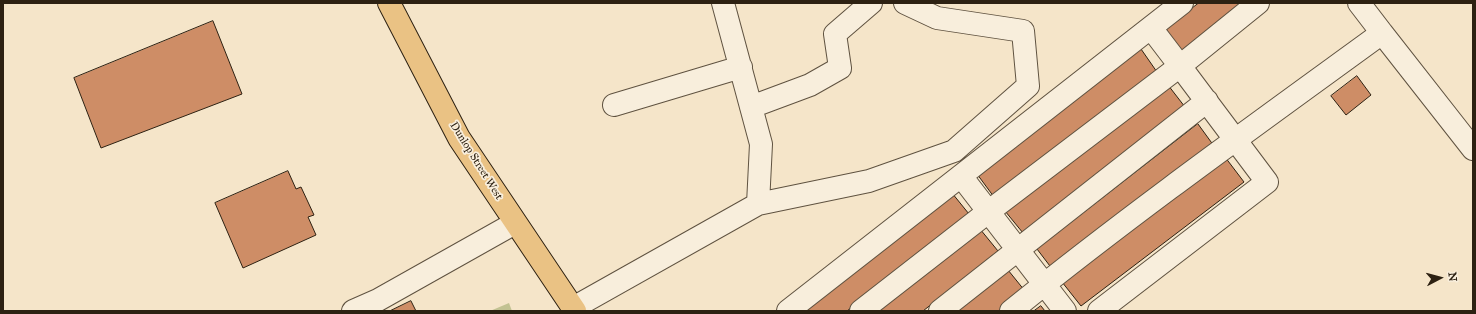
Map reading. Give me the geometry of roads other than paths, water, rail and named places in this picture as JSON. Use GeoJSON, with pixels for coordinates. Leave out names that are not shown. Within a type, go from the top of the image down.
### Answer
{"type":"FeatureCollection","features":[{"type":"Feature","properties":{"kind":"main road","name":"Dunlop Street West"},"geometry":{"type":"LineString","coordinates":[[389,3],[459,138],[574,309]]}},
{"type":"Feature","properties":{"kind":"lane"},"geometry":{"type":"LineString","coordinates":[[723,3],[761,144],[758,204]]}},
{"type":"Feature","properties":{"kind":"lane"},"geometry":{"type":"LineString","coordinates":[[751,107],[810,85],[840,68],[836,34],[871,3]]}},
{"type":"Feature","properties":{"kind":"lane"},"geometry":{"type":"LineString","coordinates":[[574,309],[758,204],[868,182],[954,151],[1028,86],[1023,31],[937,18],[905,3]]}},
{"type":"Feature","properties":{"kind":"lane"},"geometry":{"type":"LineString","coordinates":[[788,311],[1182,3]]}},
{"type":"Feature","properties":{"kind":"lane"},"geometry":{"type":"LineString","coordinates":[[861,311],[1180,66],[1258,3]]}},
{"type":"Feature","properties":{"kind":"lane"},"geometry":{"type":"LineString","coordinates":[[1359,3],[1473,149]]}},
{"type":"Feature","properties":{"kind":"lane"},"geometry":{"type":"LineString","coordinates":[[1100,311],[1267,182],[1151,28]]}},
{"type":"Feature","properties":{"kind":"lane"},"geometry":{"type":"LineString","coordinates":[[1011,311],[1044,284],[1235,140],[1382,34]]}},
{"type":"Feature","properties":{"kind":"lane"},"geometry":{"type":"LineString","coordinates":[[614,104],[740,67]]}},
{"type":"Feature","properties":{"kind":"lane"},"geometry":{"type":"LineString","coordinates":[[940,311],[1207,102]]}},
{"type":"Feature","properties":{"kind":"lane"},"geometry":{"type":"LineString","coordinates":[[960,176],[1065,311]]}},
{"type":"Feature","properties":{"kind":"lane"},"geometry":{"type":"LineString","coordinates":[[353,311],[378,300],[515,223]]}}]}
